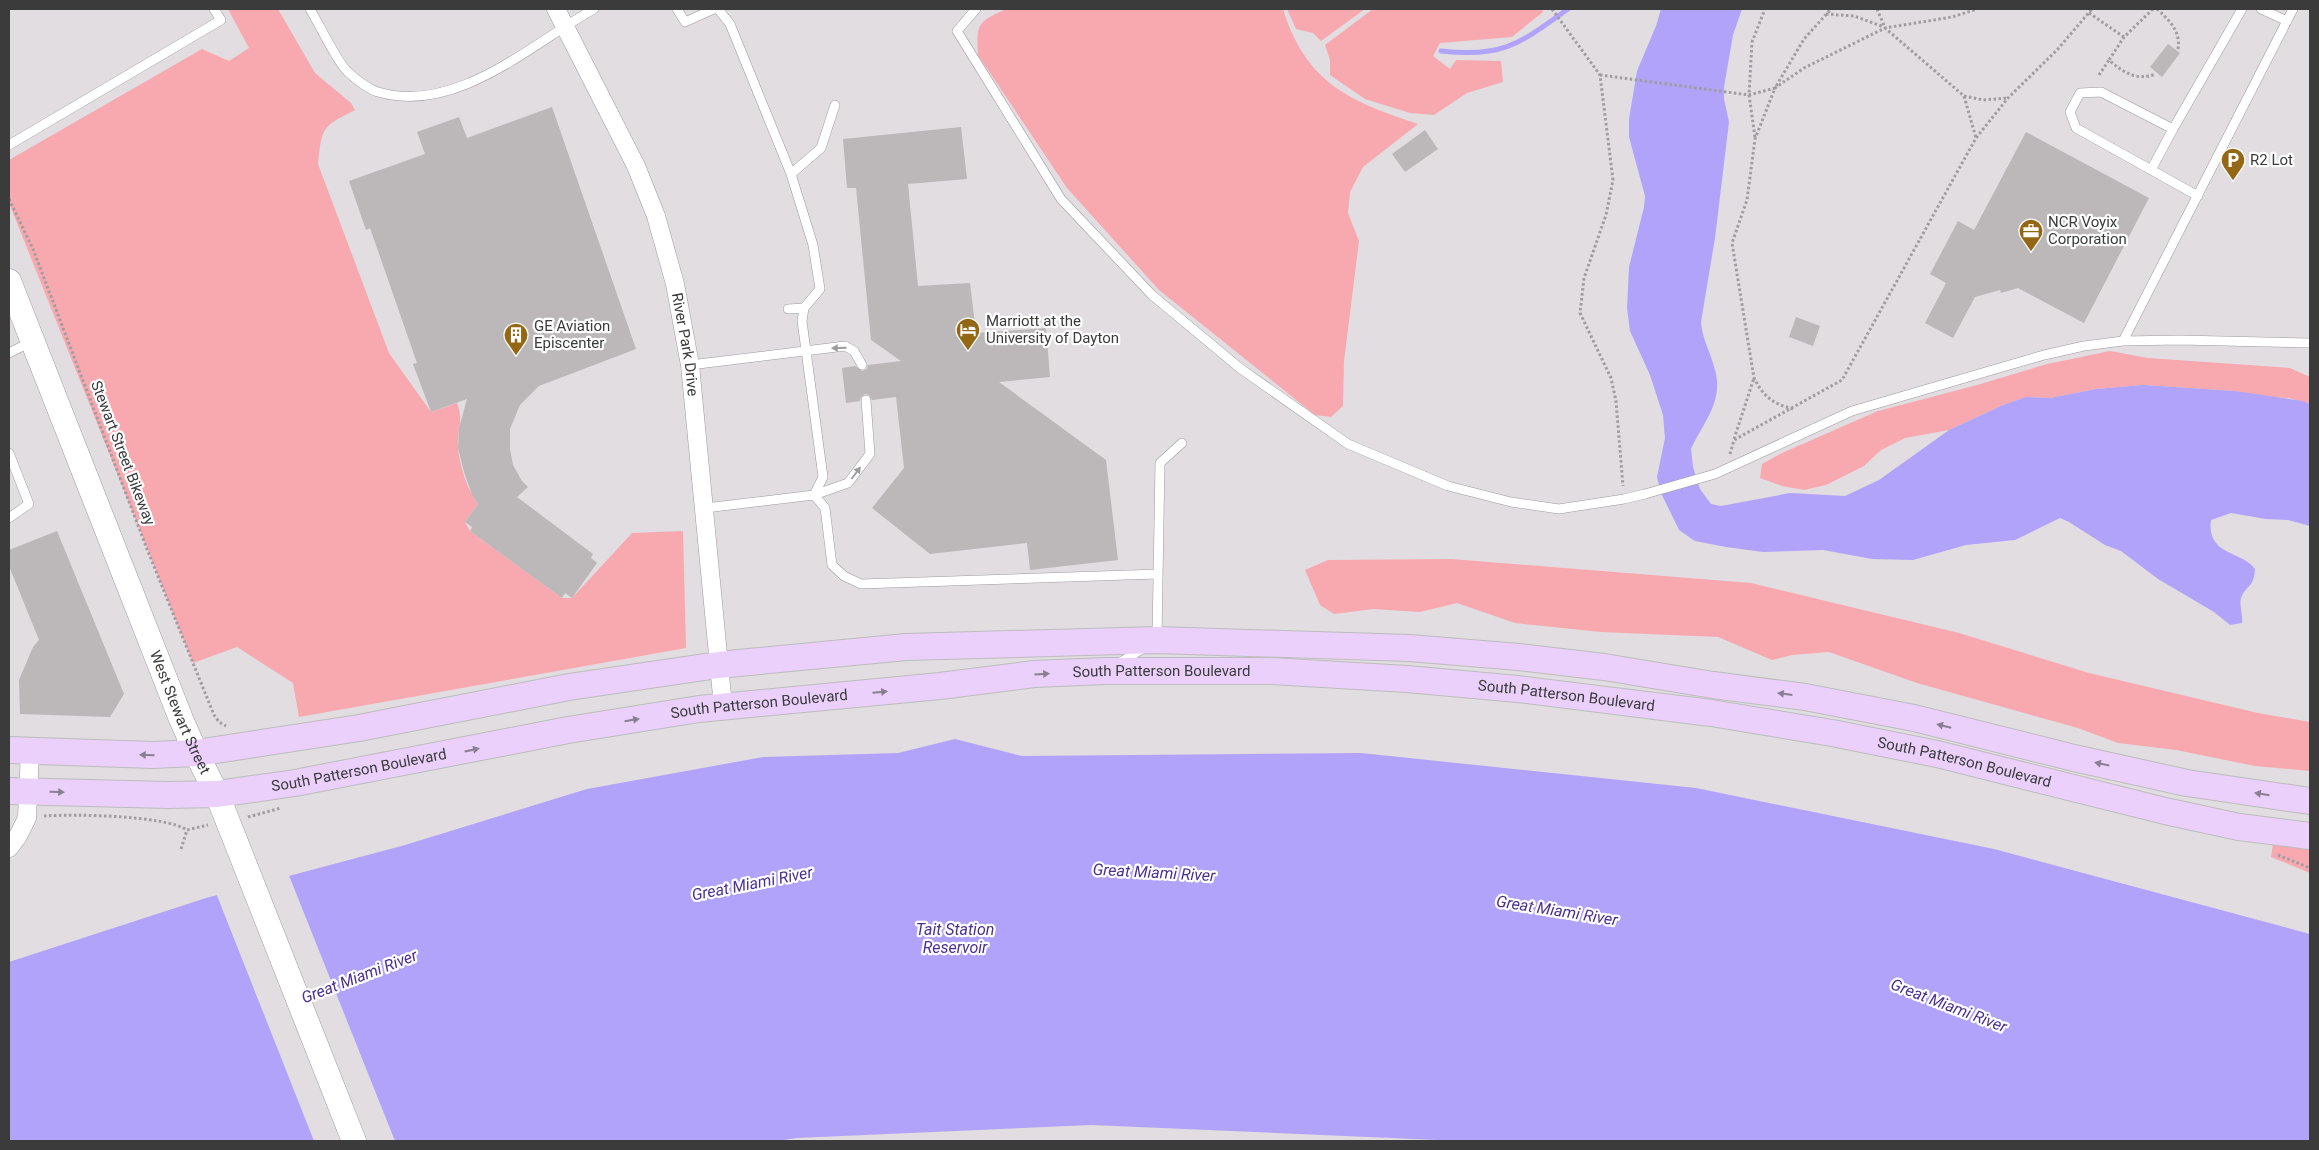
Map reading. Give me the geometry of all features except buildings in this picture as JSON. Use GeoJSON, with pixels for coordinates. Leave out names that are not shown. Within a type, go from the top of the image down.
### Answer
{"type":"FeatureCollection","features":[{"type":"Feature","properties":{"kind":"main road","name":"West Stewart Street"},"geometry":{"type":"LineString","coordinates":[[9,281],[196,753],[217,794],[354,1141]]}},
{"type":"Feature","properties":{"kind":"main road","name":"South Patterson Boulevard"},"geometry":{"type":"LineString","coordinates":[[20,751],[153,756],[196,753],[359,728],[569,687],[718,665],[906,647],[1157,640],[1409,648],[1518,657],[1604,667],[1713,685],[1805,697],[1914,718],[2074,758],[2188,782],[2310,801]]}},
{"type":"Feature","properties":{"kind":"main road","name":"South Patterson Boulevard"},"geometry":{"type":"LineString","coordinates":[[19,791],[168,795],[217,794],[364,770],[568,730],[723,706],[940,686],[1034,674],[1106,671],[1272,671],[1407,679],[1518,689],[1712,713],[1832,733],[1937,754],[2164,811],[2240,827],[2310,836]]}},
{"type":"Feature","properties":{"kind":"street","name":"River Park Drive"},"geometry":{"type":"LineString","coordinates":[[556,9],[629,148],[652,203],[676,284],[690,365],[723,706]]}},
{"type":"Feature","properties":{"kind":"street"},"geometry":{"type":"LineString","coordinates":[[9,848],[18,836],[27,818],[19,791],[20,751]]}},
{"type":"Feature","properties":{"kind":"lane"},"geometry":{"type":"LineString","coordinates":[[9,145],[221,20],[214,9]]}},
{"type":"Feature","properties":{"kind":"lane"},"geometry":{"type":"LineString","coordinates":[[310,9],[345,70],[376,92],[413,98],[449,90],[490,74],[565,25],[594,9]]}},
{"type":"Feature","properties":{"kind":"lane"},"geometry":{"type":"LineString","coordinates":[[677,9],[685,22],[714,9]]}},
{"type":"Feature","properties":{"kind":"lane"},"geometry":{"type":"LineString","coordinates":[[718,9],[730,24],[791,174],[813,245],[820,289],[804,308],[802,321],[823,477],[814,495]]}},
{"type":"Feature","properties":{"kind":"lane"},"geometry":{"type":"LineString","coordinates":[[976,9],[957,31],[1062,199],[1152,295],[1241,369],[1348,444],[1448,486],[1511,502],[1559,509],[1645,494],[1726,470],[1852,411],[2044,355],[2084,346],[2123,341],[2310,343]]}},
{"type":"Feature","properties":{"kind":"lane"},"geometry":{"type":"LineString","coordinates":[[2151,170],[2242,9]]}},
{"type":"Feature","properties":{"kind":"lane"},"geometry":{"type":"LineString","coordinates":[[2261,9],[2287,22]]}},
{"type":"Feature","properties":{"kind":"lane"},"geometry":{"type":"LineString","coordinates":[[2123,341],[2293,9]]}},
{"type":"Feature","properties":{"kind":"lane"},"geometry":{"type":"LineString","coordinates":[[2173,129],[2101,92],[2080,93],[2070,112],[2076,128],[2198,196]]}},
{"type":"Feature","properties":{"kind":"lane"},"geometry":{"type":"LineString","coordinates":[[791,174],[821,148],[834,105]]}},
{"type":"Feature","properties":{"kind":"lane"},"geometry":{"type":"LineString","coordinates":[[788,309],[804,308]]}},
{"type":"Feature","properties":{"kind":"lane"},"geometry":{"type":"LineString","coordinates":[[9,353],[34,341]]}},
{"type":"Feature","properties":{"kind":"lane"},"geometry":{"type":"LineString","coordinates":[[690,365],[845,346],[854,350],[862,365]]}},
{"type":"Feature","properties":{"kind":"lane"},"geometry":{"type":"LineString","coordinates":[[705,508],[814,495],[848,484],[870,454],[866,400]]}},
{"type":"Feature","properties":{"kind":"lane"},"geometry":{"type":"LineString","coordinates":[[1106,671],[1157,640],[1160,463],[1182,443]]}},
{"type":"Feature","properties":{"kind":"lane"},"geometry":{"type":"LineString","coordinates":[[9,453],[29,504],[9,518]]}},
{"type":"Feature","properties":{"kind":"lane"},"geometry":{"type":"LineString","coordinates":[[814,495],[825,508],[832,565],[844,576],[861,584],[1158,574]]}},
{"type":"Feature","properties":{"kind":"path"},"geometry":{"type":"LineString","coordinates":[[1552,9],[1600,75],[1613,180],[1606,215],[1584,278],[1580,314],[1611,378],[1616,401],[1624,499]]}},
{"type":"Feature","properties":{"kind":"path"},"geometry":{"type":"LineString","coordinates":[[1755,139],[1749,95],[1752,42],[1766,9]]}},
{"type":"Feature","properties":{"kind":"path"},"geometry":{"type":"LineString","coordinates":[[1793,409],[1778,405],[1770,399],[1760,391],[1754,378],[1732,243],[1747,200],[1755,139],[1775,88],[1804,39],[1831,9]]}},
{"type":"Feature","properties":{"kind":"path"},"geometry":{"type":"LineString","coordinates":[[1877,9],[1885,28]]}},
{"type":"Feature","properties":{"kind":"path"},"geometry":{"type":"LineString","coordinates":[[1600,75],[1749,95],[1775,88],[1804,68],[1885,28],[1952,17],[1977,9]]}},
{"type":"Feature","properties":{"kind":"path"},"geometry":{"type":"LineString","coordinates":[[1734,440],[1793,409],[1842,380],[1976,138],[2008,98],[2058,50],[2092,9]]}},
{"type":"Feature","properties":{"kind":"path"},"geometry":{"type":"LineString","coordinates":[[2098,75],[2124,37],[2153,9]]}},
{"type":"Feature","properties":{"kind":"path"},"geometry":{"type":"LineString","coordinates":[[2157,9],[2174,27],[2178,35],[2178,49]]}},
{"type":"Feature","properties":{"kind":"path"},"geometry":{"type":"LineString","coordinates":[[2088,13],[2124,37]]}},
{"type":"Feature","properties":{"kind":"path"},"geometry":{"type":"LineString","coordinates":[[1826,14],[1854,16],[1885,28],[1964,96],[1983,100],[2008,98]]}},
{"type":"Feature","properties":{"kind":"path"},"geometry":{"type":"LineString","coordinates":[[2109,60],[2118,68],[2138,78],[2156,74]]}},
{"type":"Feature","properties":{"kind":"path"},"geometry":{"type":"LineString","coordinates":[[1964,96],[1976,138]]}},
{"type":"Feature","properties":{"kind":"path","name":"Stewart Street Bikeway"},"geometry":{"type":"LineString","coordinates":[[9,199],[32,249],[147,549],[214,715]]}},
{"type":"Feature","properties":{"kind":"path"},"geometry":{"type":"LineString","coordinates":[[1726,470],[1754,378]]}},
{"type":"Feature","properties":{"kind":"path"},"geometry":{"type":"LineString","coordinates":[[261,814],[283,808]]}},
{"type":"Feature","properties":{"kind":"path"},"geometry":{"type":"LineString","coordinates":[[50,816],[157,820],[180,825],[187,830]]}},
{"type":"Feature","properties":{"kind":"path"},"geometry":{"type":"LineString","coordinates":[[187,830],[194,828]]}},
{"type":"Feature","properties":{"kind":"path"},"geometry":{"type":"LineString","coordinates":[[180,849],[187,830]]}},
{"type":"Feature","properties":{"kind":"path"},"geometry":{"type":"LineString","coordinates":[[2276,855],[2310,868]]}},
{"type":"Feature","properties":{"kind":"shaded area"},"geometry":{"type":"Polygon","coordinates":[[[228,9],[278,9],[315,73],[351,103],[355,110],[336,120],[326,129],[321,142],[318,164],[389,353],[431,412],[457,403],[460,415],[458,448],[460,463],[467,485],[478,504],[465,522],[470,531],[562,598],[572,598],[632,533],[683,531],[686,648],[299,717],[293,683],[237,647],[193,663],[9,203],[9,160],[202,49],[229,61],[249,48],[228,9]]]}},
{"type":"Feature","properties":{"kind":"shaded area"},"geometry":{"type":"Polygon","coordinates":[[[1006,9],[1283,9],[1304,55],[1333,86],[1371,107],[1418,124],[1363,167],[1350,192],[1348,213],[1359,241],[1344,361],[1343,406],[1331,417],[1315,415],[1159,290],[1067,188],[978,55],[978,36],[981,25],[990,17],[1006,9]]]}},
{"type":"Feature","properties":{"kind":"shaded area"},"geometry":{"type":"Polygon","coordinates":[[[1287,9],[1365,9],[1321,41],[1313,33],[1296,29],[1287,9]]]}},
{"type":"Feature","properties":{"kind":"shaded area"},"geometry":{"type":"Polygon","coordinates":[[[1373,9],[1541,9],[1543,12],[1512,37],[1440,43],[1433,56],[1450,69],[1456,60],[1501,61],[1503,82],[1467,93],[1434,115],[1410,113],[1365,99],[1330,75],[1330,60],[1325,45],[1373,9]]]}},
{"type":"Feature","properties":{"kind":"shaded area"},"geometry":{"type":"Polygon","coordinates":[[[2110,351],[2148,358],[2290,368],[2310,377],[2310,404],[2289,398],[2259,396],[2235,391],[2143,385],[2096,389],[2050,398],[2026,397],[2003,405],[1949,430],[1905,438],[1881,450],[1864,466],[1826,485],[1804,490],[1782,486],[1760,478],[1762,464],[1782,453],[1878,411],[2047,364],[2110,351]]]}},
{"type":"Feature","properties":{"kind":"shaded area"},"geometry":{"type":"Polygon","coordinates":[[[1451,559],[1751,583],[1959,633],[2089,673],[2258,713],[2310,722],[2310,771],[2255,766],[2176,750],[2118,743],[2078,728],[1917,683],[1829,652],[1792,655],[1772,660],[1718,637],[1601,632],[1515,623],[1457,603],[1420,612],[1373,609],[1334,614],[1320,605],[1305,570],[1328,560],[1451,559]]]}},
{"type":"Feature","properties":{"kind":"shaded area"},"geometry":{"type":"Polygon","coordinates":[[[2274,838],[2310,843],[2310,873],[2271,857],[2274,838]]]}},
{"type":"Feature","properties":{"kind":"water"},"geometry":{"type":"Polygon","coordinates":[[[1661,9],[1742,9],[1733,35],[1724,87],[1724,99],[1729,122],[1715,238],[1701,322],[1715,370],[1717,392],[1711,411],[1691,449],[1693,467],[1700,489],[1711,504],[1721,506],[1790,493],[1845,496],[1879,480],[1949,430],[2003,405],[2026,397],[2050,398],[2096,389],[2143,385],[2235,391],[2303,401],[2310,404],[2310,526],[2288,520],[2266,519],[2231,513],[2211,520],[2211,532],[2214,540],[2220,547],[2249,563],[2255,569],[2253,580],[2241,598],[2242,623],[2230,625],[2214,612],[2158,579],[2121,551],[2105,545],[2060,518],[2015,540],[1966,545],[1913,560],[1872,559],[1823,550],[1763,552],[1695,541],[1679,530],[1661,493],[1657,477],[1665,438],[1663,415],[1650,375],[1630,331],[1627,308],[1629,267],[1645,196],[1629,137],[1629,119],[1637,71],[1661,9]]]}},
{"type":"Feature","properties":{"kind":"water","name":"Tait Station Reservoir"},"geometry":{"type":"Polygon","coordinates":[[[955,739],[1022,756],[1361,753],[1696,788],[1994,849],[2310,934],[2310,1141],[1460,1141],[1091,1125],[797,1138],[777,1141],[9,1141],[9,962],[206,898],[405,845],[587,789],[763,757],[898,753],[955,739]]]}},
{"type":"Feature","properties":{"kind":"pier"},"geometry":{"type":"Polygon","coordinates":[[[288,873],[395,1141],[314,1141],[216,893],[288,873]]]}},
{"type":"Feature","properties":{"kind":"waterway"},"geometry":{"type":"LineString","coordinates":[[1441,51],[1480,52],[1509,46],[1523,40],[1568,9]]}},
{"type":"Feature","properties":{"kind":"place","name":"R2 Lot"},"geometry":{"type":"Point","coordinates":[2233,181]}},
{"type":"Feature","properties":{"kind":"place","name":"NCR Voyix Corporation"},"geometry":{"type":"Point","coordinates":[2031,252]}},
{"type":"Feature","properties":{"kind":"place","name":"Marriott at the University of Dayton"},"geometry":{"type":"Point","coordinates":[968,351]}},
{"type":"Feature","properties":{"kind":"place","name":"GE Aviation Episcenter"},"geometry":{"type":"Point","coordinates":[516,356]}},
{"type":"Feature","properties":{"kind":"water label","name":"Great Miami River"},"geometry":{"type":"Point","coordinates":[1154,872]}},
{"type":"Feature","properties":{"kind":"water label","name":"Great Miami River"},"geometry":{"type":"Point","coordinates":[752,883]}},
{"type":"Feature","properties":{"kind":"water label","name":"Great Miami River"},"geometry":{"type":"Point","coordinates":[1557,910]}},
{"type":"Feature","properties":{"kind":"water label","name":"Great Miami River"},"geometry":{"type":"Point","coordinates":[359,976]}},
{"type":"Feature","properties":{"kind":"water label","name":"Great Miami River"},"geometry":{"type":"Point","coordinates":[1949,1005]}}]}
